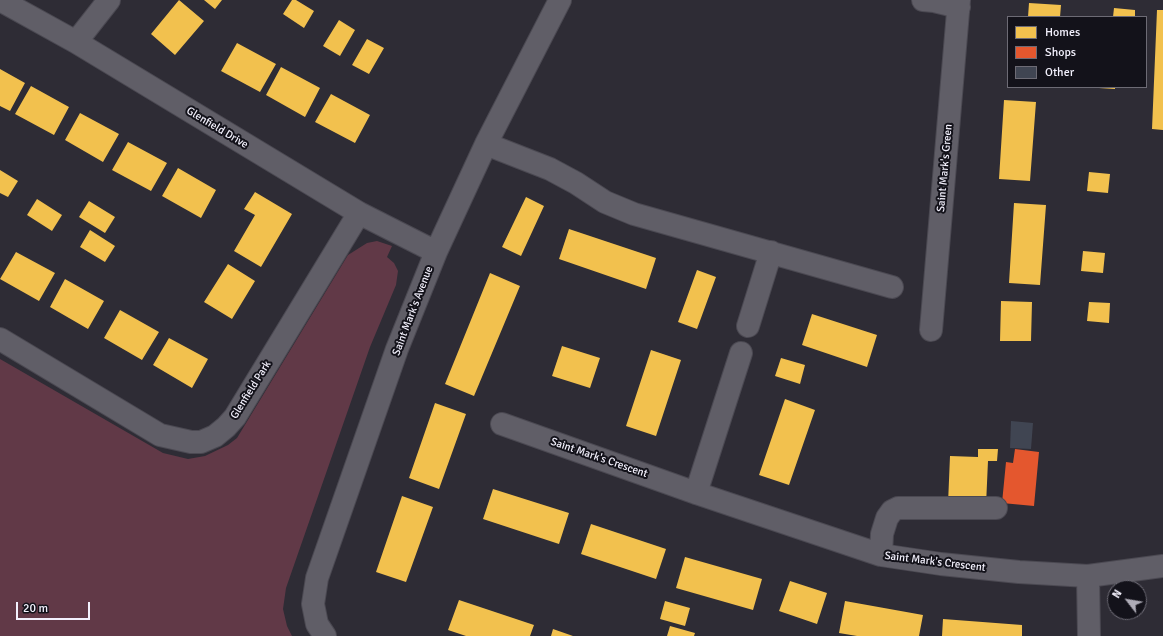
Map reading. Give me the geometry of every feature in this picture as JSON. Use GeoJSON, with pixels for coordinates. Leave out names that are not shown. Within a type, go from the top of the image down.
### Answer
{"type":"FeatureCollection","features":[{"type":"Feature","properties":{"kind":"street","name":"Glenfield Drive"},"geometry":{"type":"LineString","coordinates":[[0,0],[76,42],[359,213],[436,252]]}},
{"type":"Feature","properties":{"kind":"street"},"geometry":{"type":"LineString","coordinates":[[76,42],[109,0]]}},
{"type":"Feature","properties":{"kind":"street","name":"Saint Mark's Avenue"},"geometry":{"type":"LineString","coordinates":[[325,636],[317,624],[313,604],[317,578],[397,349],[436,252],[486,144],[560,0]]}},
{"type":"Feature","properties":{"kind":"street","name":"Saint Mark's Green"},"geometry":{"type":"LineString","coordinates":[[923,0],[959,3],[931,330]]}},
{"type":"Feature","properties":{"kind":"street"},"geometry":{"type":"LineString","coordinates":[[486,144],[550,168],[605,202],[634,214],[892,287]]}},
{"type":"Feature","properties":{"kind":"street","name":"Glenfield Park"},"geometry":{"type":"LineString","coordinates":[[0,339],[160,434],[191,442],[201,442],[215,436],[235,417],[359,213]]}},
{"type":"Feature","properties":{"kind":"street"},"geometry":{"type":"LineString","coordinates":[[748,326],[771,252]]}},
{"type":"Feature","properties":{"kind":"street"},"geometry":{"type":"LineString","coordinates":[[696,492],[741,353]]}},
{"type":"Feature","properties":{"kind":"street","name":"Saint Mark's Crescent"},"geometry":{"type":"LineString","coordinates":[[502,424],[881,555],[1019,572],[1088,576],[1163,566]]}},
{"type":"Feature","properties":{"kind":"street"},"geometry":{"type":"LineString","coordinates":[[881,555],[882,534],[887,518],[892,511],[898,508],[996,508]]}},
{"type":"Feature","properties":{"kind":"street"},"geometry":{"type":"LineString","coordinates":[[1088,576],[1088,636]]}},
{"type":"Feature","properties":{"kind":"shaded area"},"geometry":{"type":"Polygon","coordinates":[[[377,241],[392,246],[387,257],[394,263],[398,271],[396,285],[370,347],[286,588],[283,609],[287,626],[292,636],[0,636],[0,359],[163,453],[188,459],[205,456],[228,445],[237,438],[348,255],[367,243],[377,241]]]}},
{"type":"Feature","properties":{"kind":"building: Homes"},"geometry":{"type":"Polygon","coordinates":[[[179,0],[204,21],[175,55],[151,34],[179,0]]]}},
{"type":"Feature","properties":{"kind":"building: Homes"},"geometry":{"type":"Polygon","coordinates":[[[204,0],[222,0],[215,9],[204,0]]]}},
{"type":"Feature","properties":{"kind":"building: Homes"},"geometry":{"type":"Polygon","coordinates":[[[292,0],[296,0],[314,11],[304,28],[283,14],[292,0]]]}},
{"type":"Feature","properties":{"kind":"building: Homes"},"geometry":{"type":"Polygon","coordinates":[[[1029,3],[1061,5],[1060,16],[1028,16],[1029,3]]]}},
{"type":"Feature","properties":{"kind":"building: Homes"},"geometry":{"type":"Polygon","coordinates":[[[1114,8],[1135,10],[1135,16],[1113,16],[1114,8]]]}},
{"type":"Feature","properties":{"kind":"building: Homes"},"geometry":{"type":"Polygon","coordinates":[[[1157,10],[1163,10],[1163,130],[1152,129],[1157,10]]]}},
{"type":"Feature","properties":{"kind":"building: Homes"},"geometry":{"type":"Polygon","coordinates":[[[339,20],[355,30],[340,56],[323,46],[339,20]]]}},
{"type":"Feature","properties":{"kind":"building: Homes"},"geometry":{"type":"Polygon","coordinates":[[[367,39],[384,48],[369,74],[352,65],[367,39]]]}},
{"type":"Feature","properties":{"kind":"building: Homes"},"geometry":{"type":"Polygon","coordinates":[[[237,43],[276,64],[260,92],[221,71],[237,43]]]}},
{"type":"Feature","properties":{"kind":"building: Homes"},"geometry":{"type":"Polygon","coordinates":[[[281,67],[320,88],[305,117],[266,95],[281,67]]]}},
{"type":"Feature","properties":{"kind":"building: Homes"},"geometry":{"type":"Polygon","coordinates":[[[0,69],[25,83],[10,111],[0,106],[0,69]]]}},
{"type":"Feature","properties":{"kind":"building: Homes"},"geometry":{"type":"Polygon","coordinates":[[[31,86],[69,107],[54,135],[15,114],[31,86]]]}},
{"type":"Feature","properties":{"kind":"building: Homes"},"geometry":{"type":"Polygon","coordinates":[[[331,94],[370,115],[355,143],[315,122],[331,94]]]}},
{"type":"Feature","properties":{"kind":"building: Homes"},"geometry":{"type":"Polygon","coordinates":[[[1004,100],[1036,102],[1030,181],[999,179],[1004,100]]]}},
{"type":"Feature","properties":{"kind":"building: Homes"},"geometry":{"type":"Polygon","coordinates":[[[80,113],[119,134],[103,162],[65,140],[80,113]]]}},
{"type":"Feature","properties":{"kind":"building: Homes"},"geometry":{"type":"Polygon","coordinates":[[[128,142],[167,163],[151,191],[112,170],[128,142]]]}},
{"type":"Feature","properties":{"kind":"building: Homes"},"geometry":{"type":"Polygon","coordinates":[[[178,168],[216,190],[201,218],[162,196],[178,168]]]}},
{"type":"Feature","properties":{"kind":"building: Homes"},"geometry":{"type":"Polygon","coordinates":[[[0,170],[18,181],[8,197],[0,193],[0,170]]]}},
{"type":"Feature","properties":{"kind":"building: Homes"},"geometry":{"type":"Polygon","coordinates":[[[1089,172],[1110,174],[1108,193],[1087,191],[1089,172]]]}},
{"type":"Feature","properties":{"kind":"building: Homes"},"geometry":{"type":"Polygon","coordinates":[[[255,192],[292,214],[261,267],[234,251],[255,215],[244,209],[255,192]]]}},
{"type":"Feature","properties":{"kind":"building: Homes"},"geometry":{"type":"Polygon","coordinates":[[[526,197],[544,206],[521,256],[502,247],[526,197]]]}},
{"type":"Feature","properties":{"kind":"building: Homes"},"geometry":{"type":"Polygon","coordinates":[[[37,199],[62,215],[52,231],[27,215],[37,199]]]}},
{"type":"Feature","properties":{"kind":"building: Homes"},"geometry":{"type":"Polygon","coordinates":[[[89,201],[115,217],[105,233],[79,217],[89,201]]]}},
{"type":"Feature","properties":{"kind":"building: Homes"},"geometry":{"type":"Polygon","coordinates":[[[1014,203],[1046,205],[1040,285],[1009,283],[1014,203]]]}},
{"type":"Feature","properties":{"kind":"building: Homes"},"geometry":{"type":"Polygon","coordinates":[[[569,229],[656,258],[646,289],[559,259],[569,229]]]}},
{"type":"Feature","properties":{"kind":"building: Homes"},"geometry":{"type":"Polygon","coordinates":[[[90,230],[115,246],[105,262],[80,247],[90,230]]]}},
{"type":"Feature","properties":{"kind":"building: Homes"},"geometry":{"type":"Polygon","coordinates":[[[1083,251],[1105,253],[1103,273],[1081,271],[1083,251]]]}},
{"type":"Feature","properties":{"kind":"building: Homes"},"geometry":{"type":"Polygon","coordinates":[[[16,252],[55,273],[39,301],[0,279],[16,252]]]}},
{"type":"Feature","properties":{"kind":"building: Homes"},"geometry":{"type":"Polygon","coordinates":[[[228,264],[255,281],[232,319],[204,302],[228,264]]]}},
{"type":"Feature","properties":{"kind":"building: Homes"},"geometry":{"type":"Polygon","coordinates":[[[697,270],[716,277],[697,329],[678,322],[697,270]]]}},
{"type":"Feature","properties":{"kind":"building: Homes"},"geometry":{"type":"Polygon","coordinates":[[[490,273],[520,286],[474,396],[445,384],[490,273]]]}},
{"type":"Feature","properties":{"kind":"building: Homes"},"geometry":{"type":"Polygon","coordinates":[[[65,279],[104,301],[88,329],[50,307],[65,279]]]}},
{"type":"Feature","properties":{"kind":"building: Homes"},"geometry":{"type":"Polygon","coordinates":[[[1001,301],[1032,302],[1031,341],[1000,341],[1001,301]]]}},
{"type":"Feature","properties":{"kind":"building: Homes"},"geometry":{"type":"Polygon","coordinates":[[[1089,302],[1110,303],[1109,323],[1087,321],[1089,302]]]}},
{"type":"Feature","properties":{"kind":"building: Homes"},"geometry":{"type":"Polygon","coordinates":[[[120,310],[159,332],[142,360],[104,338],[120,310]]]}},
{"type":"Feature","properties":{"kind":"building: Homes"},"geometry":{"type":"Polygon","coordinates":[[[812,314],[877,335],[867,367],[802,345],[812,314]]]}},
{"type":"Feature","properties":{"kind":"building: Homes"},"geometry":{"type":"Polygon","coordinates":[[[169,338],[208,359],[192,388],[153,365],[169,338]]]}},
{"type":"Feature","properties":{"kind":"building: Homes"},"geometry":{"type":"Polygon","coordinates":[[[562,346],[600,358],[590,388],[552,376],[562,346]]]}},
{"type":"Feature","properties":{"kind":"building: Homes"},"geometry":{"type":"Polygon","coordinates":[[[651,350],[681,360],[656,436],[626,426],[651,350]]]}},
{"type":"Feature","properties":{"kind":"building: Homes"},"geometry":{"type":"Polygon","coordinates":[[[781,358],[805,365],[800,384],[775,376],[781,358]]]}},
{"type":"Feature","properties":{"kind":"building: Homes"},"geometry":{"type":"Polygon","coordinates":[[[785,399],[815,410],[789,485],[759,475],[785,399]]]}},
{"type":"Feature","properties":{"kind":"building: Homes"},"geometry":{"type":"Polygon","coordinates":[[[435,403],[466,414],[439,489],[409,478],[435,403]]]}},
{"type":"Feature","properties":{"kind":"building: Homes"},"geometry":{"type":"Polygon","coordinates":[[[978,449],[998,449],[997,461],[988,461],[986,505],[948,504],[950,456],[978,457],[978,449]]]}},
{"type":"Feature","properties":{"kind":"building: Homes"},"geometry":{"type":"Polygon","coordinates":[[[493,489],[569,513],[559,544],[483,519],[493,489]]]}},
{"type":"Feature","properties":{"kind":"building: Homes"},"geometry":{"type":"Polygon","coordinates":[[[402,496],[433,507],[406,582],[376,572],[402,496]]]}},
{"type":"Feature","properties":{"kind":"building: Homes"},"geometry":{"type":"Polygon","coordinates":[[[591,524],[666,549],[656,579],[581,554],[591,524]]]}},
{"type":"Feature","properties":{"kind":"building: Homes"},"geometry":{"type":"Polygon","coordinates":[[[685,557],[762,579],[753,610],[676,588],[685,557]]]}},
{"type":"Feature","properties":{"kind":"building: Homes"},"geometry":{"type":"Polygon","coordinates":[[[790,581],[827,593],[817,624],[779,611],[790,581]]]}},
{"type":"Feature","properties":{"kind":"building: Homes"},"geometry":{"type":"Polygon","coordinates":[[[459,600],[534,625],[530,636],[466,636],[448,630],[459,600]]]}},
{"type":"Feature","properties":{"kind":"building: Homes"},"geometry":{"type":"Polygon","coordinates":[[[665,601],[690,608],[685,626],[660,619],[665,601]]]}},
{"type":"Feature","properties":{"kind":"building: Homes"},"geometry":{"type":"Polygon","coordinates":[[[845,601],[923,615],[919,636],[857,636],[839,633],[845,601]]]}},
{"type":"Feature","properties":{"kind":"building: Homes"},"geometry":{"type":"Polygon","coordinates":[[[943,619],[1022,625],[1022,636],[942,636],[943,619]]]}},
{"type":"Feature","properties":{"kind":"building: Homes"},"geometry":{"type":"Polygon","coordinates":[[[670,626],[695,633],[694,636],[667,636],[670,626]]]}},
{"type":"Feature","properties":{"kind":"building: Homes"},"geometry":{"type":"Polygon","coordinates":[[[553,629],[573,636],[551,636],[553,629]]]}},
{"type":"Feature","properties":{"kind":"building: Shops"},"geometry":{"type":"Polygon","coordinates":[[[1015,449],[1039,452],[1034,506],[1002,503],[1006,462],[1013,463],[1015,449]]]}},
{"type":"Feature","properties":{"kind":"building: Other"},"geometry":{"type":"Polygon","coordinates":[[[1011,421],[1033,423],[1031,449],[1010,448],[1011,421]]]}}]}
